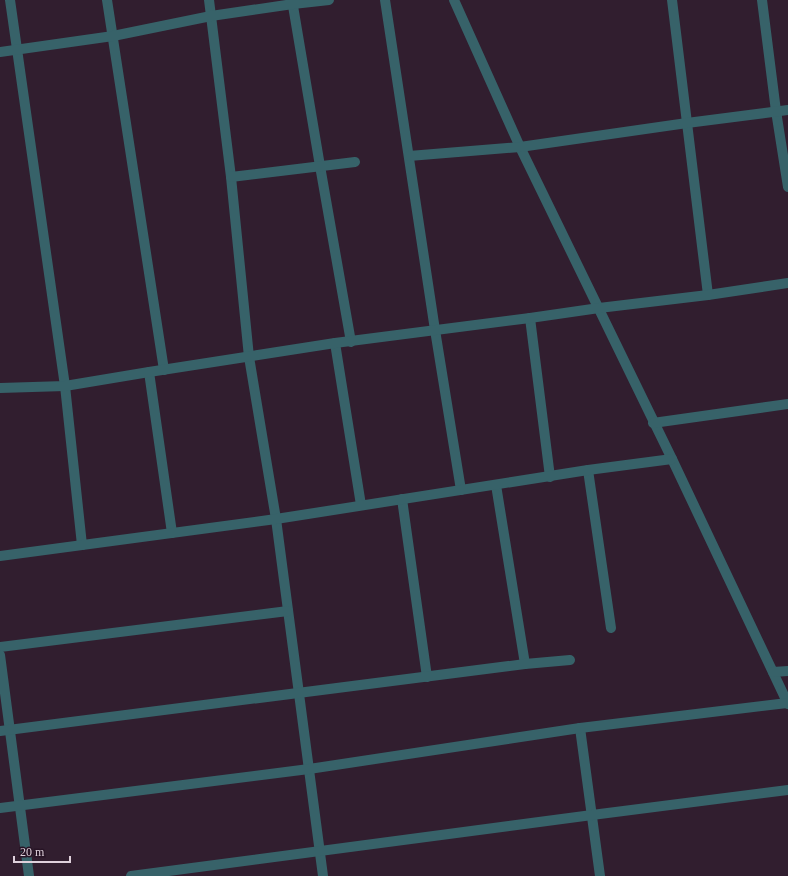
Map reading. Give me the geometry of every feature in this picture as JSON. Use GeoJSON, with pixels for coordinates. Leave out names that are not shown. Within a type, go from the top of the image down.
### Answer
{"type":"FeatureCollection","features":[{"type":"Feature","properties":{"kind":"street"},"geometry":{"type":"LineString","coordinates":[[10,0],[65,386],[82,545]]}},
{"type":"Feature","properties":{"kind":"street"},"geometry":{"type":"LineString","coordinates":[[107,0],[164,370]]}},
{"type":"Feature","properties":{"kind":"street"},"geometry":{"type":"LineString","coordinates":[[209,0],[231,177],[250,357],[276,519],[323,876]]}},
{"type":"Feature","properties":{"kind":"street"},"geometry":{"type":"LineString","coordinates":[[0,52],[113,36],[211,16],[292,2],[329,0]]}},
{"type":"Feature","properties":{"kind":"street"},"geometry":{"type":"LineString","coordinates":[[388,0],[408,156],[461,490]]}},
{"type":"Feature","properties":{"kind":"street"},"geometry":{"type":"LineString","coordinates":[[0,808],[309,769],[580,728],[788,704],[672,459],[653,423],[520,147],[454,0]]}},
{"type":"Feature","properties":{"kind":"street"},"geometry":{"type":"LineString","coordinates":[[672,0],[708,295]]}},
{"type":"Feature","properties":{"kind":"street"},"geometry":{"type":"LineString","coordinates":[[762,0],[776,111],[788,187]]}},
{"type":"Feature","properties":{"kind":"street"},"geometry":{"type":"LineString","coordinates":[[292,2],[351,342]]}},
{"type":"Feature","properties":{"kind":"street"},"geometry":{"type":"LineString","coordinates":[[408,156],[520,147],[788,110]]}},
{"type":"Feature","properties":{"kind":"street"},"geometry":{"type":"LineString","coordinates":[[231,177],[355,162]]}},
{"type":"Feature","properties":{"kind":"street"},"geometry":{"type":"LineString","coordinates":[[0,388],[65,386],[335,344],[598,308],[708,295],[788,283]]}},
{"type":"Feature","properties":{"kind":"street"},"geometry":{"type":"LineString","coordinates":[[530,318],[550,476]]}},
{"type":"Feature","properties":{"kind":"street"},"geometry":{"type":"LineString","coordinates":[[335,344],[361,505]]}},
{"type":"Feature","properties":{"kind":"street"},"geometry":{"type":"LineString","coordinates":[[149,372],[172,533]]}},
{"type":"Feature","properties":{"kind":"street"},"geometry":{"type":"LineString","coordinates":[[653,423],[788,404]]}},
{"type":"Feature","properties":{"kind":"street"},"geometry":{"type":"LineString","coordinates":[[0,556],[276,519],[588,470],[672,459]]}},
{"type":"Feature","properties":{"kind":"street"},"geometry":{"type":"LineString","coordinates":[[588,470],[611,628]]}},
{"type":"Feature","properties":{"kind":"street"},"geometry":{"type":"LineString","coordinates":[[496,485],[525,664]]}},
{"type":"Feature","properties":{"kind":"street"},"geometry":{"type":"LineString","coordinates":[[402,499],[427,677]]}},
{"type":"Feature","properties":{"kind":"street"},"geometry":{"type":"LineString","coordinates":[[0,647],[288,611]]}},
{"type":"Feature","properties":{"kind":"street"},"geometry":{"type":"LineString","coordinates":[[0,655],[5,731],[20,806],[29,876]]}},
{"type":"Feature","properties":{"kind":"street"},"geometry":{"type":"LineString","coordinates":[[5,731],[525,664],[570,660]]}},
{"type":"Feature","properties":{"kind":"street"},"geometry":{"type":"LineString","coordinates":[[773,672],[788,671]]}},
{"type":"Feature","properties":{"kind":"street"},"geometry":{"type":"LineString","coordinates":[[580,728],[600,876]]}},
{"type":"Feature","properties":{"kind":"street"},"geometry":{"type":"LineString","coordinates":[[131,876],[788,790]]}}]}
